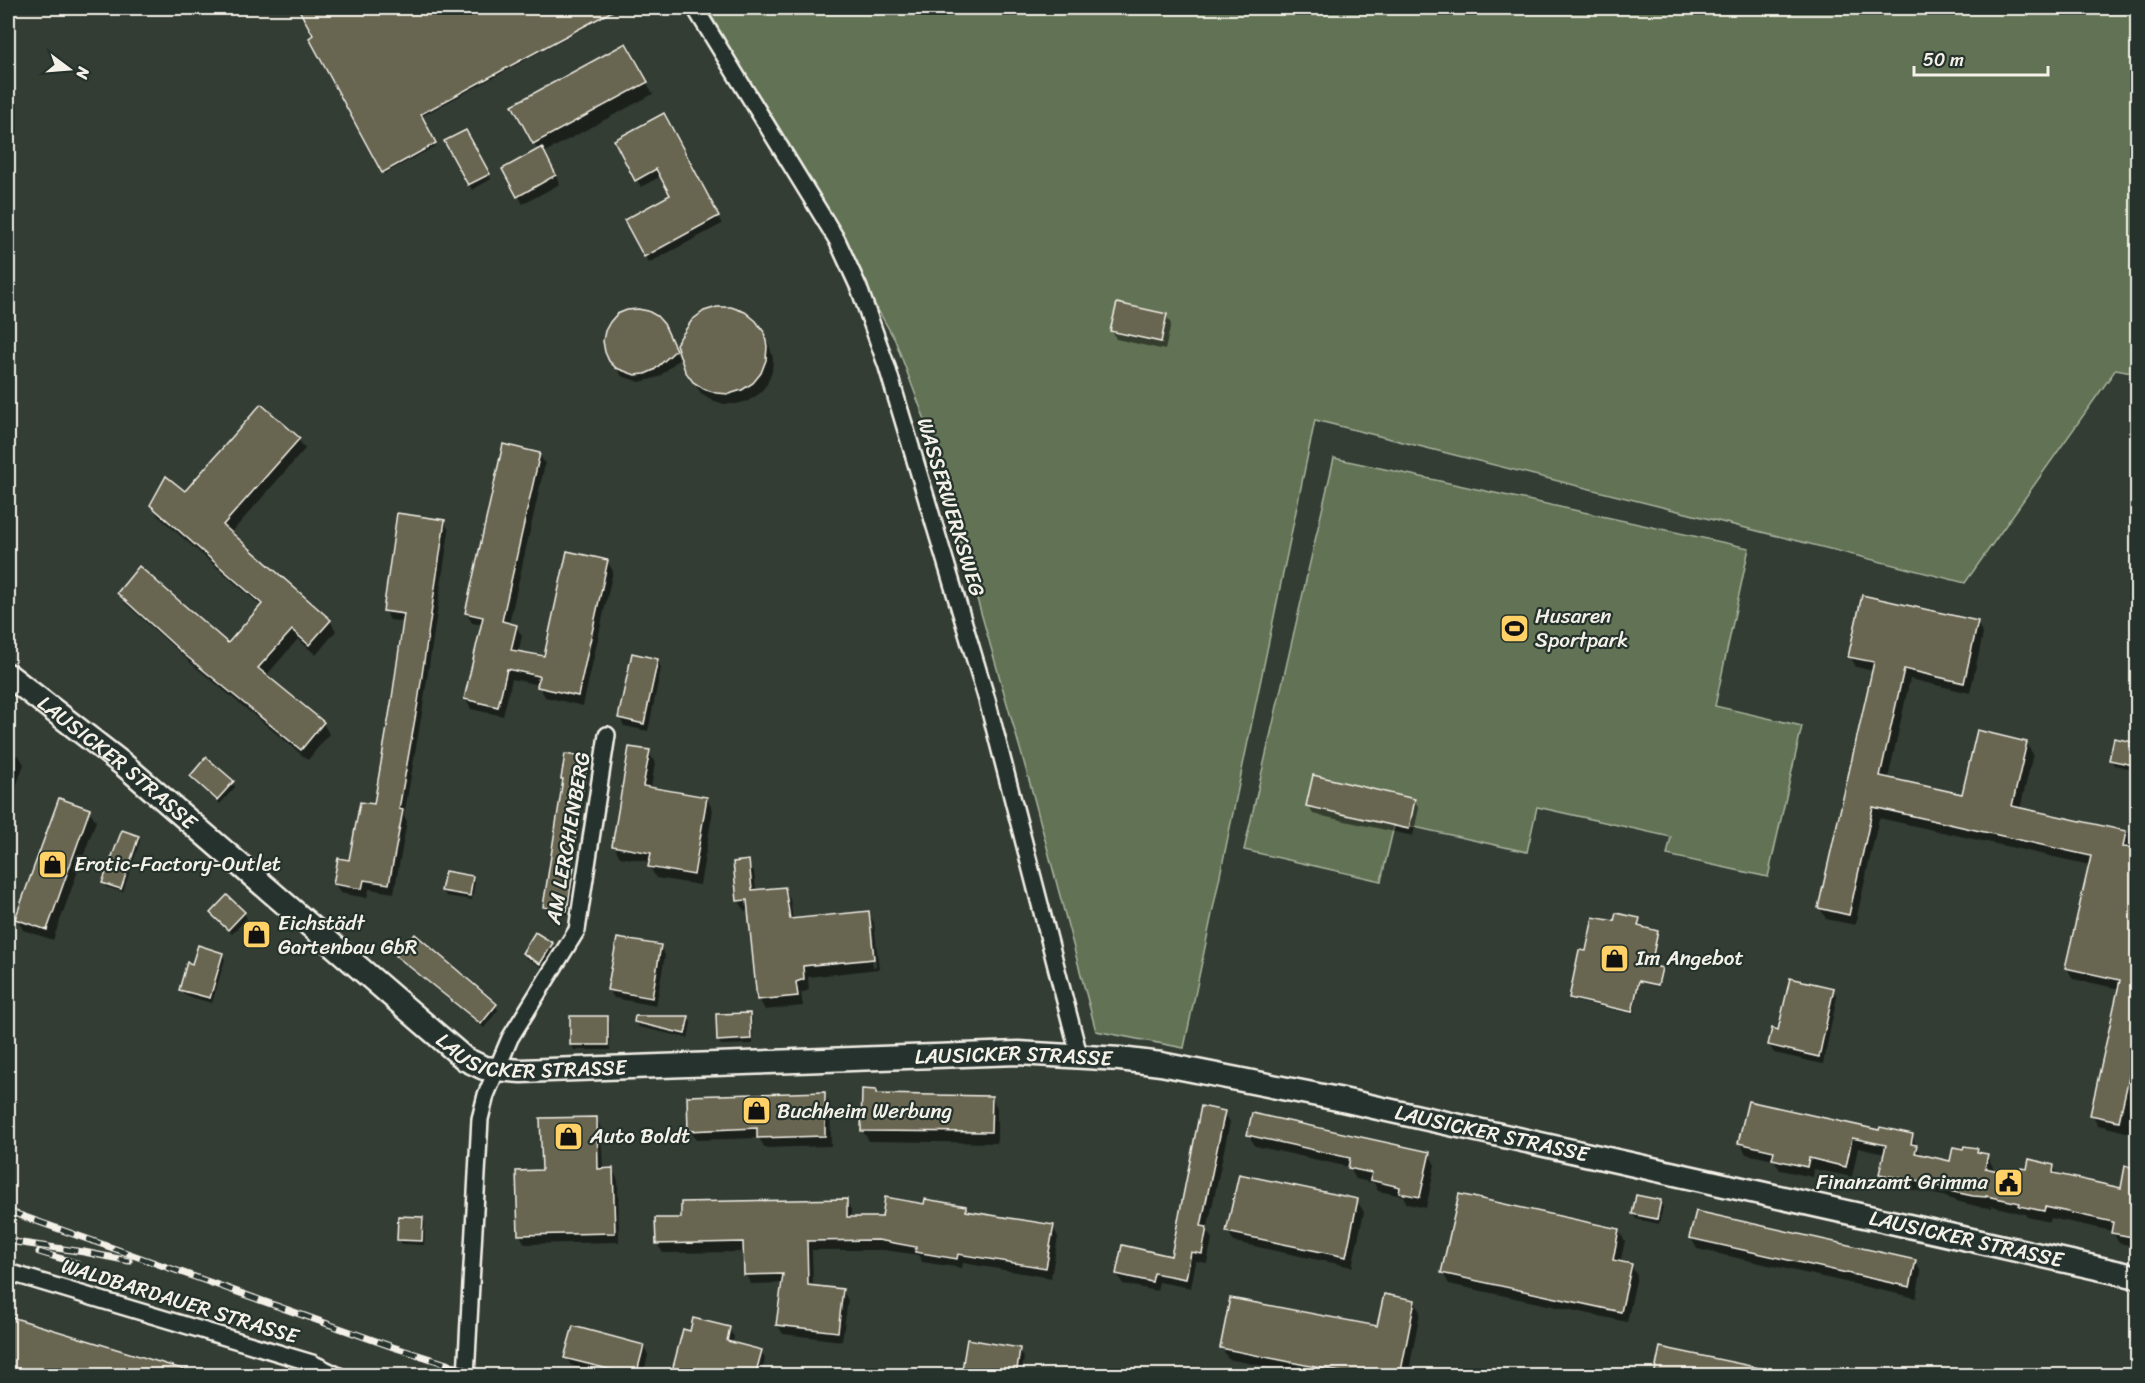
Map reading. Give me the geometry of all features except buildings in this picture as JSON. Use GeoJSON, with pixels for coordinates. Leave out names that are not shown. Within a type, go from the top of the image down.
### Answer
{"type":"FeatureCollection","features":[{"type":"Feature","properties":{"kind":"main road","name":"LAUSICKER STRASSE"},"geometry":{"type":"LineString","coordinates":[[8,675],[132,772],[465,1059],[495,1070],[1018,1053],[1079,1055],[1161,1064],[1338,1099],[2138,1277]]}},
{"type":"Feature","properties":{"kind":"street","name":"WASSERWERKSWEG"},"geometry":{"type":"LineString","coordinates":[[695,8],[837,240],[859,288],[887,367],[987,700],[1079,1055]]}},
{"type":"Feature","properties":{"kind":"street","name":"AM LERCHENBERG"},"geometry":{"type":"LineString","coordinates":[[466,1376],[480,1119],[495,1070],[510,1038],[577,930],[607,735]]}},
{"type":"Feature","properties":{"kind":"street","name":"WALDBARDAUER STRASSE"},"geometry":{"type":"LineString","coordinates":[[8,1272],[312,1363],[339,1376]]}},
{"type":"Feature","properties":{"kind":"green space"},"geometry":{"type":"Polygon","coordinates":[[[707,8],[2137,8],[2137,373],[2116,369],[1965,583],[1315,420],[1184,1048],[1096,1031],[1031,787],[928,428],[895,340],[707,8]]]}},
{"type":"Feature","properties":{"kind":"green space","name":"Husaren Sportpark"},"geometry":{"type":"Polygon","coordinates":[[[1334,458],[1749,548],[1715,706],[1802,726],[1768,877],[1667,855],[1671,837],[1537,807],[1527,852],[1410,826],[1408,829],[1394,826],[1381,881],[1244,850],[1334,458]]]}},
{"type":"Feature","properties":{"kind":"railway"},"geometry":{"type":"LineString","coordinates":[[8,1211],[393,1347],[485,1376]]}},
{"type":"Feature","properties":{"kind":"railway"},"geometry":{"type":"LineString","coordinates":[[8,1241],[129,1261]]}},
{"type":"Feature","properties":{"kind":"railway"},"geometry":{"type":"LineString","coordinates":[[39,1252],[76,1263]]}},
{"type":"Feature","properties":{"kind":"place","name":"Husaren Sportpark"},"geometry":{"type":"Point","coordinates":[1514,628]}},
{"type":"Feature","properties":{"kind":"place","name":"Erotic-Factory-Outlet"},"geometry":{"type":"Point","coordinates":[53,864]}},
{"type":"Feature","properties":{"kind":"place","name":"Eichstädt Gartenbau GbR"},"geometry":{"type":"Point","coordinates":[257,935]}},
{"type":"Feature","properties":{"kind":"place","name":"Im Angebot"},"geometry":{"type":"Point","coordinates":[1615,958]}},
{"type":"Feature","properties":{"kind":"place","name":"Buchheim Werbung"},"geometry":{"type":"Point","coordinates":[756,1111]}},
{"type":"Feature","properties":{"kind":"place","name":"Auto Boldt"},"geometry":{"type":"Point","coordinates":[569,1136]}},
{"type":"Feature","properties":{"kind":"place","name":"Finanzamt Grimma"},"geometry":{"type":"Point","coordinates":[2009,1182]}}]}
